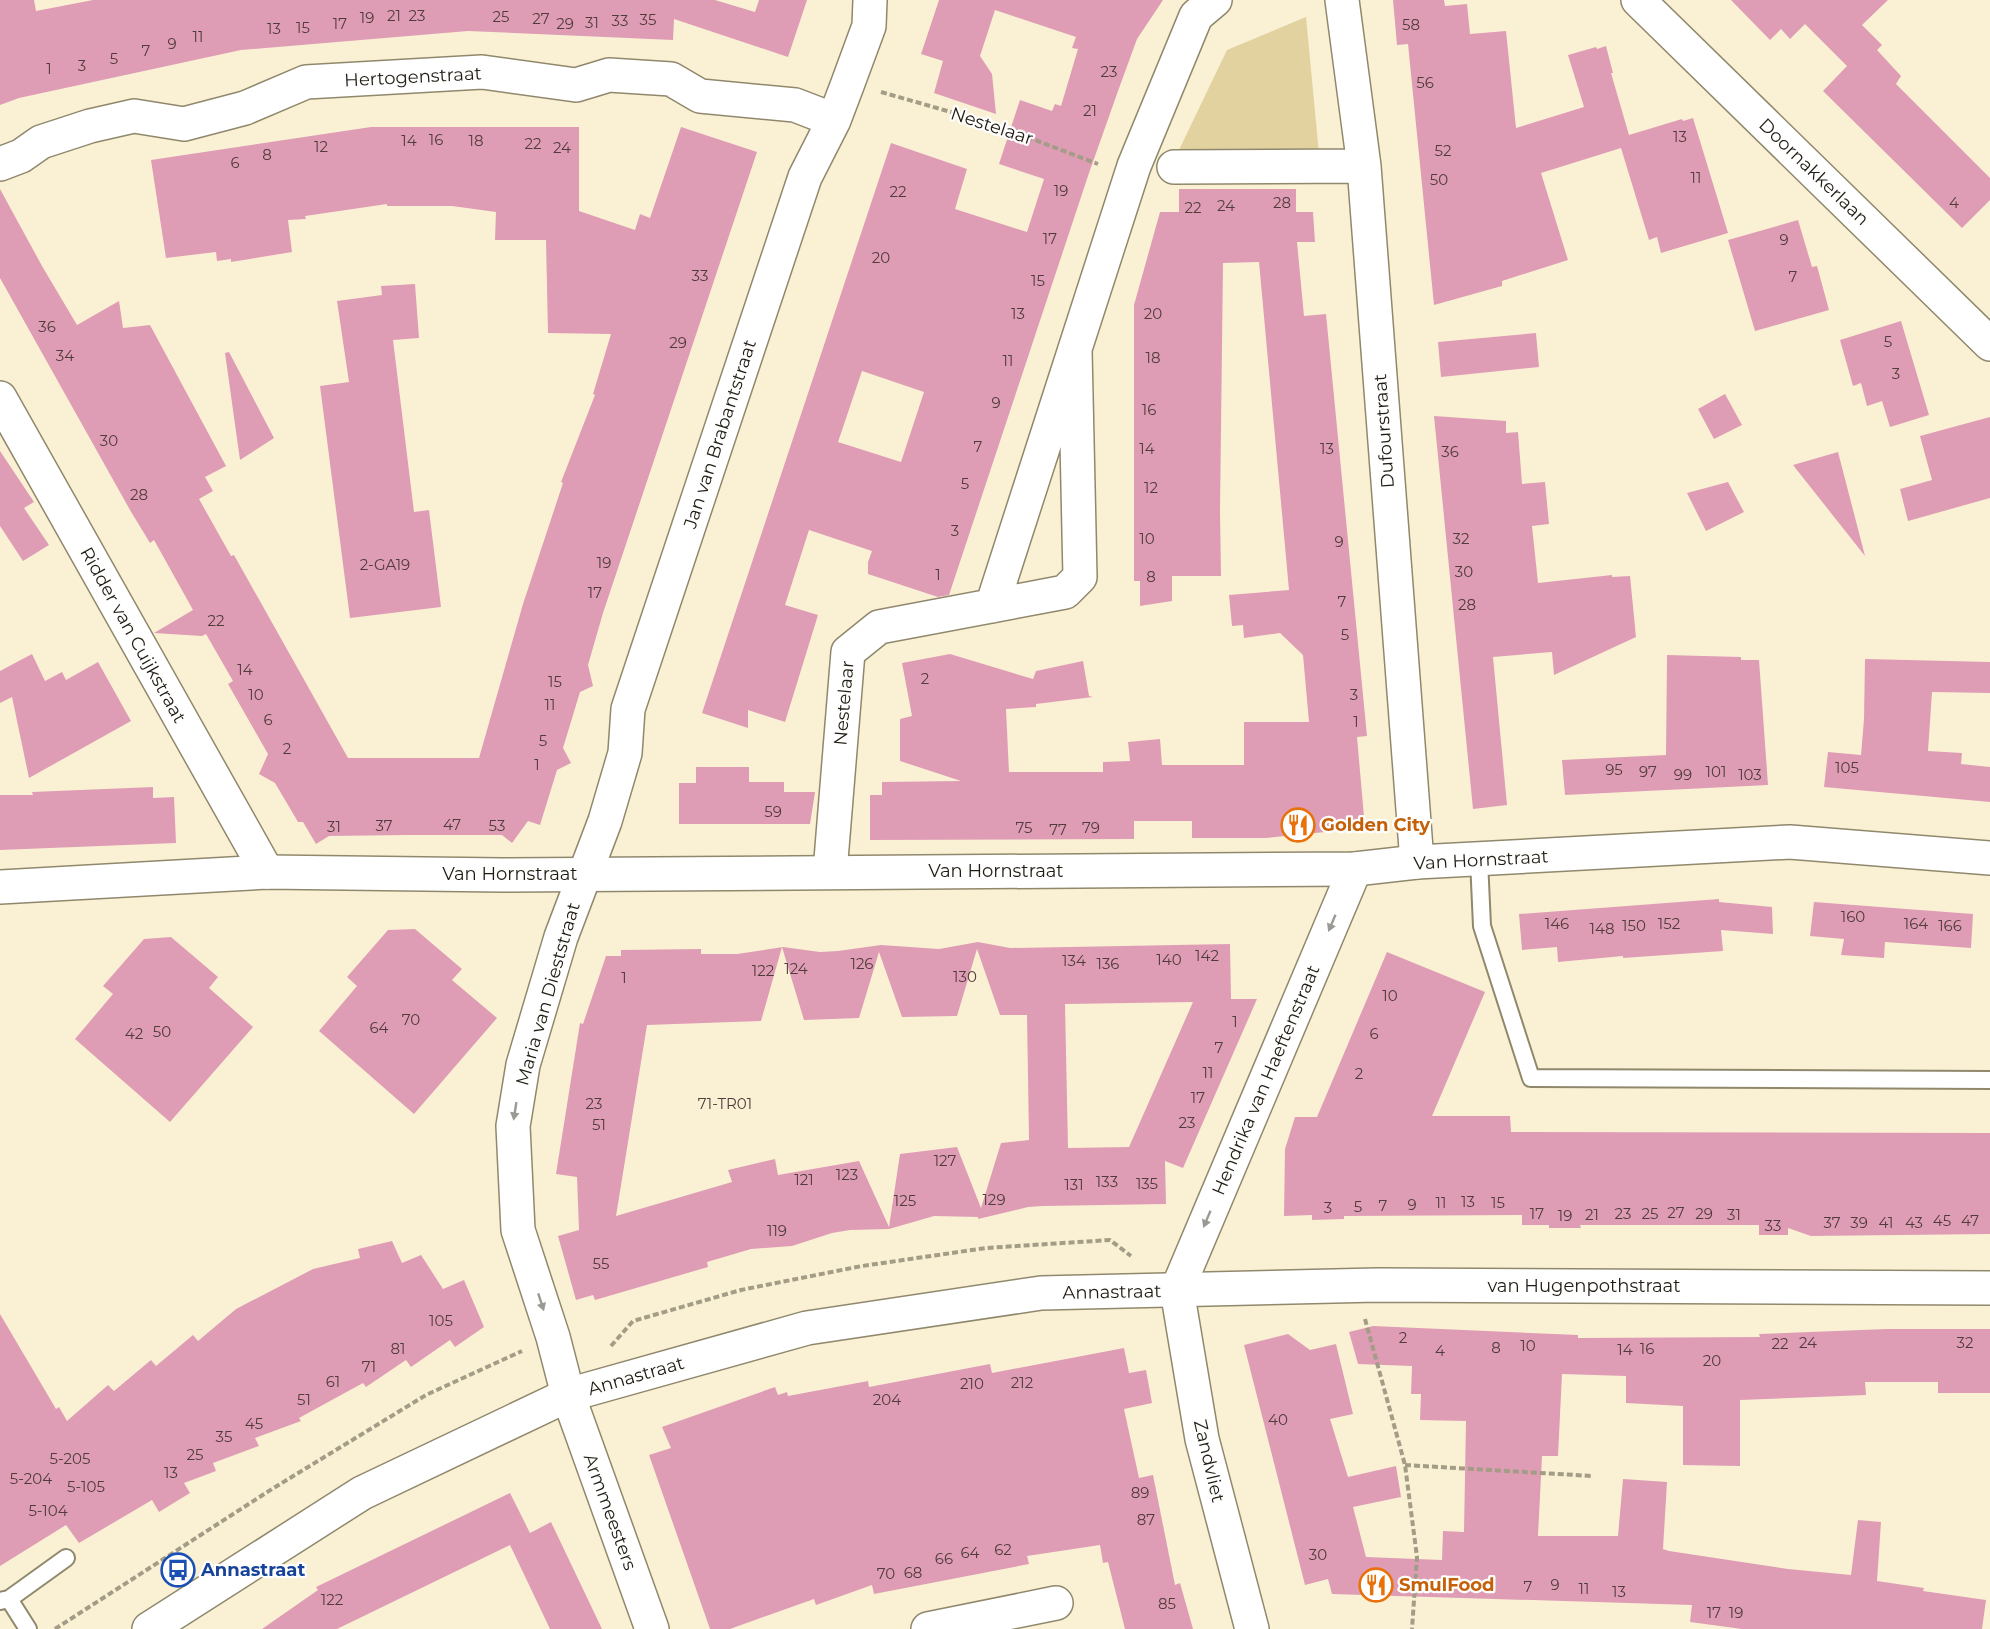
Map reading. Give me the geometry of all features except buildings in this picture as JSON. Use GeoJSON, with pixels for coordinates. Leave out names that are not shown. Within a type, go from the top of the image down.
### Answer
{"type":"FeatureCollection","features":[{"type":"Feature","properties":{"kind":"street","name":"Jan van Brabantstraat"},"geometry":{"type":"LineString","coordinates":[[585,874],[605,821],[625,753],[628,709],[805,177],[834,120],[869,26],[870,0]]}},
{"type":"Feature","properties":{"kind":"street","name":"Nestelaar"},"geometry":{"type":"LineString","coordinates":[[992,606],[1134,166],[1196,16],[1215,0]]}},
{"type":"Feature","properties":{"kind":"street","name":"Dufourstraat"},"geometry":{"type":"LineString","coordinates":[[1342,0],[1364,166],[1417,862]]}},
{"type":"Feature","properties":{"kind":"street","name":"Doornakkerlaan"},"geometry":{"type":"LineString","coordinates":[[1638,0],[1990,344]]}},
{"type":"Feature","properties":{"kind":"street","name":"Hertogenstraat"},"geometry":{"type":"LineString","coordinates":[[0,164],[21,156],[41,142],[90,126],[134,116],[184,124],[245,108],[306,82],[482,72],[576,85],[609,75],[671,79],[700,96],[795,105],[834,120]]}},
{"type":"Feature","properties":{"kind":"street"},"geometry":{"type":"LineString","coordinates":[[1174,166],[1364,166]]}},
{"type":"Feature","properties":{"kind":"street","name":"Nestelaar"},"geometry":{"type":"LineString","coordinates":[[830,872],[848,652],[879,627],[1065,592],[1080,577],[1075,350]]}},
{"type":"Feature","properties":{"kind":"street","name":"Ridder van Cuijkstraat"},"geometry":{"type":"LineString","coordinates":[[2,407],[267,872]]}},
{"type":"Feature","properties":{"kind":"street","name":"Van Hornstraat"},"geometry":{"type":"LineString","coordinates":[[0,887],[267,872],[502,875],[1354,870],[1417,862],[1790,842],[1990,858]]}},
{"type":"Feature","properties":{"kind":"street","name":"Hendrika van Haeftenstraat"},"geometry":{"type":"LineString","coordinates":[[1177,1290],[1354,870]]}},
{"type":"Feature","properties":{"kind":"street","name":"Maria van Dieststraat"},"geometry":{"type":"LineString","coordinates":[[568,1395],[553,1337],[518,1230],[513,1126],[523,1065],[561,937],[585,874]]}},
{"type":"Feature","properties":{"kind":"street","name":"van Hugenpothstraat"},"geometry":{"type":"LineString","coordinates":[[1177,1290],[1356,1286],[1990,1288]]}},
{"type":"Feature","properties":{"kind":"street","name":"Annastraat"},"geometry":{"type":"LineString","coordinates":[[149,1629],[362,1493],[568,1395],[807,1328],[1041,1293],[1177,1290]]}},
{"type":"Feature","properties":{"kind":"street","name":"Zandvliet"},"geometry":{"type":"LineString","coordinates":[[1177,1290],[1202,1439],[1252,1629]]}},
{"type":"Feature","properties":{"kind":"street","name":"Armmeesters"},"geometry":{"type":"LineString","coordinates":[[568,1395],[652,1629]]}},
{"type":"Feature","properties":{"kind":"street"},"geometry":{"type":"LineString","coordinates":[[928,1629],[1056,1602]]}},
{"type":"Feature","properties":{"kind":"lane"},"geometry":{"type":"LineString","coordinates":[[1479,860],[1482,926],[1531,1078],[1990,1080]]}},
{"type":"Feature","properties":{"kind":"lane"},"geometry":{"type":"LineString","coordinates":[[28,1629],[4,1600],[66,1558]]}},
{"type":"Feature","properties":{"kind":"path","name":"Nestelaar"},"geometry":{"type":"LineString","coordinates":[[848,83],[993,123],[1108,168],[1134,166]]}},
{"type":"Feature","properties":{"kind":"path"},"geometry":{"type":"LineString","coordinates":[[1356,1286],[1405,1465],[1418,1557],[1412,1629]]}},
{"type":"Feature","properties":{"kind":"path"},"geometry":{"type":"LineString","coordinates":[[54,1629],[262,1495],[426,1395],[553,1337]]}},
{"type":"Feature","properties":{"kind":"path"},"geometry":{"type":"LineString","coordinates":[[1405,1465],[1592,1476]]}},
{"type":"Feature","properties":{"kind":"shaded area"},"geometry":{"type":"Polygon","coordinates":[[[1306,17],[1320,164],[1178,152],[1227,50],[1306,17]]]}},
{"type":"Feature","properties":{"kind":"place","name":"Golden City"},"geometry":{"type":"Point","coordinates":[1298,825]}},
{"type":"Feature","properties":{"kind":"place","name":"Annastraat"},"geometry":{"type":"Point","coordinates":[178,1570]}},
{"type":"Feature","properties":{"kind":"place","name":"SmulFood"},"geometry":{"type":"Point","coordinates":[1376,1585]}}]}
